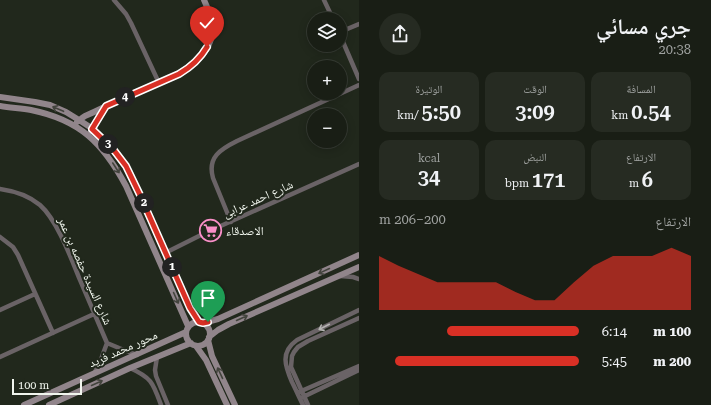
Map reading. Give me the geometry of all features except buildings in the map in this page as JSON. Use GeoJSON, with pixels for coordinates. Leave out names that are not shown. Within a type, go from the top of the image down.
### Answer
{"type":"FeatureCollection","features":[{"type":"Feature","properties":{"kind":"street"},"geometry":{"type":"LineString","coordinates":[[114,0],[131,22],[159,83]]}},
{"type":"Feature","properties":{"kind":"street"},"geometry":{"type":"LineString","coordinates":[[74,125],[85,116],[186,70],[199,59],[212,37],[213,28],[212,20],[204,0]]}},
{"type":"Feature","properties":{"kind":"street"},"geometry":{"type":"LineString","coordinates":[[324,0],[330,12]]}},
{"type":"Feature","properties":{"kind":"street"},"geometry":{"type":"LineString","coordinates":[[347,30],[359,24]]}},
{"type":"Feature","properties":{"kind":"street"},"geometry":{"type":"LineString","coordinates":[[347,50],[359,79]]}},
{"type":"Feature","properties":{"kind":"street"},"geometry":{"type":"LineString","coordinates":[[231,222],[211,173],[214,160],[218,152],[226,146],[359,85]]}},
{"type":"Feature","properties":{"kind":"street"},"geometry":{"type":"LineString","coordinates":[[0,97],[50,105],[66,112],[92,129],[113,149],[126,166],[190,308],[201,322],[208,327],[208,339],[212,356],[235,405]]}},
{"type":"Feature","properties":{"kind":"street"},"geometry":{"type":"LineString","coordinates":[[0,106],[31,110],[74,125],[88,135],[106,154],[126,186],[187,329],[186,336],[206,360],[227,405]]}},
{"type":"Feature","properties":{"kind":"street"},"geometry":{"type":"LineString","coordinates":[[88,135],[106,106]]}},
{"type":"Feature","properties":{"kind":"street","name":"شارع احمد عرابى"},"geometry":{"type":"LineString","coordinates":[[166,253],[192,239],[359,164]]}},
{"type":"Feature","properties":{"kind":"street","name":"شارع السيدة حفصه بن عمر"},"geometry":{"type":"LineString","coordinates":[[0,189],[31,198],[47,212],[54,222],[70,255],[107,343]]}},
{"type":"Feature","properties":{"kind":"street"},"geometry":{"type":"LineString","coordinates":[[0,237],[13,247],[18,255],[53,333]]}},
{"type":"Feature","properties":{"kind":"street"},"geometry":{"type":"LineString","coordinates":[[187,329],[193,323],[218,319],[359,255]]}},
{"type":"Feature","properties":{"kind":"street"},"geometry":{"type":"LineString","coordinates":[[194,344],[203,344],[218,330],[229,324],[359,267]]}},
{"type":"Feature","properties":{"kind":"street"},"geometry":{"type":"LineString","coordinates":[[338,276],[359,279]]}},
{"type":"Feature","properties":{"kind":"street"},"geometry":{"type":"LineString","coordinates":[[0,310],[35,294]]}},
{"type":"Feature","properties":{"kind":"street"},"geometry":{"type":"LineString","coordinates":[[308,405],[286,367],[285,356],[290,347],[297,340],[359,310]]}},
{"type":"Feature","properties":{"kind":"street"},"geometry":{"type":"LineString","coordinates":[[0,357],[94,314]]}},
{"type":"Feature","properties":{"kind":"street"},"geometry":{"type":"LineString","coordinates":[[303,405],[292,367],[292,356],[294,352],[308,340],[359,318]]}},
{"type":"Feature","properties":{"kind":"street","name":"محور محمد فريد"},"geometry":{"type":"LineString","coordinates":[[24,405],[137,355],[187,329]]}},
{"type":"Feature","properties":{"kind":"street"},"geometry":{"type":"LineString","coordinates":[[94,374],[103,356],[107,343],[137,355]]}},
{"type":"Feature","properties":{"kind":"street","name":"محور محمد فريد"},"geometry":{"type":"LineString","coordinates":[[49,405],[130,368],[194,344]]}},
{"type":"Feature","properties":{"kind":"street"},"geometry":{"type":"LineString","coordinates":[[157,357],[155,370],[156,376],[168,405]]}},
{"type":"Feature","properties":{"kind":"street"},"geometry":{"type":"LineString","coordinates":[[301,395],[359,366]]}},
{"type":"Feature","properties":{"kind":"street"},"geometry":{"type":"LineString","coordinates":[[130,368],[148,378],[161,405]]}},
{"type":"Feature","properties":{"kind":"street"},"geometry":{"type":"LineString","coordinates":[[301,395],[359,370]]}},
{"type":"Feature","properties":{"kind":"place","name":"الاصدقاء"},"geometry":{"type":"Point","coordinates":[211,231]}},
{"type":"Feature","properties":{"kind":"route"},"geometry":{"type":"LineString","coordinates":[[207,47],[199,59],[186,70],[106,106],[92,129],[113,149],[126,166],[190,308],[199,322],[208,322]]}}]}
